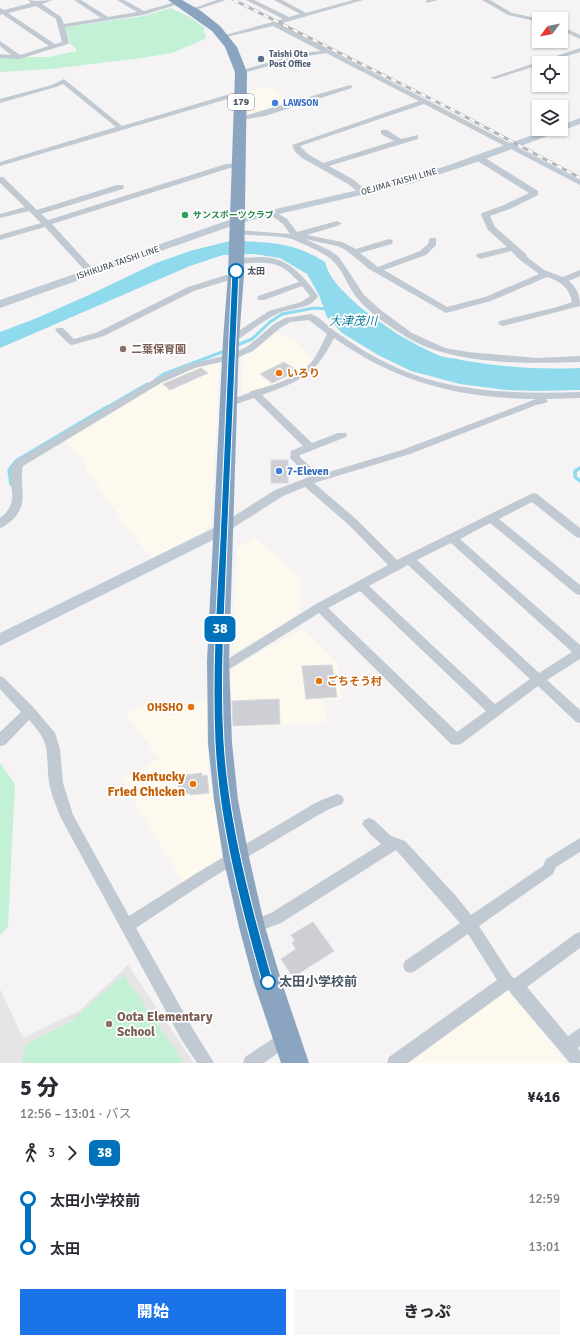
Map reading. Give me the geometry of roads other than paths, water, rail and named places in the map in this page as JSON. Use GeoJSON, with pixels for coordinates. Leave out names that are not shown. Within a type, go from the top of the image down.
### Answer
{"type":"FeatureCollection","features":[{"type":"Feature","properties":{"kind":"highway","name":"179"},"geometry":{"type":"LineString","coordinates":[[176,2],[212,24],[224,36],[235,53],[241,72],[242,95],[236,265],[231,348],[219,670],[220,743],[226,800],[236,857],[252,927],[295,1063]]}},
{"type":"Feature","properties":{"kind":"main road","name":"OEJIMA TAISHI LINE"},"geometry":{"type":"LineString","coordinates":[[568,126],[580,121]]}},
{"type":"Feature","properties":{"kind":"main road","name":"OEJIMA TAISHI LINE"},"geometry":{"type":"LineString","coordinates":[[237,229],[272,212],[390,186],[479,158],[540,136]]}},
{"type":"Feature","properties":{"kind":"main road","name":"ISHIKURA TAISHI LINE"},"geometry":{"type":"LineString","coordinates":[[0,304],[91,272],[237,229]]}},
{"type":"Feature","properties":{"kind":"main road"},"geometry":{"type":"LineString","coordinates":[[0,640],[224,528]]}},
{"type":"Feature","properties":{"kind":"street"},"geometry":{"type":"LineString","coordinates":[[1,12],[34,2],[50,0]]}},
{"type":"Feature","properties":{"kind":"street"},"geometry":{"type":"LineString","coordinates":[[77,0],[107,19]]}},
{"type":"Feature","properties":{"kind":"street"},"geometry":{"type":"LineString","coordinates":[[120,0],[143,13]]}},
{"type":"Feature","properties":{"kind":"street"},"geometry":{"type":"LineString","coordinates":[[191,10],[223,0]]}},
{"type":"Feature","properties":{"kind":"street"},"geometry":{"type":"LineString","coordinates":[[249,0],[288,19]]}},
{"type":"Feature","properties":{"kind":"street"},"geometry":{"type":"LineString","coordinates":[[277,0],[304,14]]}},
{"type":"Feature","properties":{"kind":"street"},"geometry":{"type":"LineString","coordinates":[[224,36],[360,0]]}},
{"type":"Feature","properties":{"kind":"street"},"geometry":{"type":"LineString","coordinates":[[428,2],[435,0]]}},
{"type":"Feature","properties":{"kind":"street"},"geometry":{"type":"LineString","coordinates":[[485,0],[510,14],[532,19]]}},
{"type":"Feature","properties":{"kind":"street"},"geometry":{"type":"LineString","coordinates":[[0,56],[19,57],[66,43],[59,18],[34,2]]}},
{"type":"Feature","properties":{"kind":"street"},"geometry":{"type":"LineString","coordinates":[[62,26],[143,13],[176,2]]}},
{"type":"Feature","properties":{"kind":"street"},"geometry":{"type":"LineString","coordinates":[[1,12],[55,47]]}},
{"type":"Feature","properties":{"kind":"street"},"geometry":{"type":"LineString","coordinates":[[272,23],[328,50],[580,183]]}},
{"type":"Feature","properties":{"kind":"street"},"geometry":{"type":"LineString","coordinates":[[568,31],[580,37]]}},
{"type":"Feature","properties":{"kind":"street"},"geometry":{"type":"LineString","coordinates":[[0,43],[19,57]]}},
{"type":"Feature","properties":{"kind":"street"},"geometry":{"type":"LineString","coordinates":[[241,72],[328,50]]}},
{"type":"Feature","properties":{"kind":"street"},"geometry":{"type":"LineString","coordinates":[[561,56],[580,50]]}},
{"type":"Feature","properties":{"kind":"street"},"geometry":{"type":"LineString","coordinates":[[493,78],[532,65]]}},
{"type":"Feature","properties":{"kind":"street"},"geometry":{"type":"LineString","coordinates":[[0,101],[54,86],[64,81],[122,129]]}},
{"type":"Feature","properties":{"kind":"street"},"geometry":{"type":"LineString","coordinates":[[241,118],[269,112],[350,87]]}},
{"type":"Feature","properties":{"kind":"street"},"geometry":{"type":"LineString","coordinates":[[0,164],[230,96],[242,95]]}},
{"type":"Feature","properties":{"kind":"street"},"geometry":{"type":"LineString","coordinates":[[364,192],[305,156],[298,150],[296,145],[425,101]]}},
{"type":"Feature","properties":{"kind":"street"},"geometry":{"type":"LineString","coordinates":[[384,132],[400,142]]}},
{"type":"Feature","properties":{"kind":"street"},"geometry":{"type":"LineString","coordinates":[[322,166],[415,137]]}},
{"type":"Feature","properties":{"kind":"street"},"geometry":{"type":"LineString","coordinates":[[479,158],[534,194],[507,207],[485,215],[491,228],[512,248],[523,256],[523,258],[546,274],[564,280],[576,294],[579,303],[504,323]]}},
{"type":"Feature","properties":{"kind":"street"},"geometry":{"type":"LineString","coordinates":[[0,238],[229,166],[239,165]]}},
{"type":"Feature","properties":{"kind":"street"},"geometry":{"type":"LineString","coordinates":[[0,179],[4,188],[33,210],[91,272]]}},
{"type":"Feature","properties":{"kind":"street"},"geometry":{"type":"LineString","coordinates":[[0,216],[33,210],[120,187]]}},
{"type":"Feature","properties":{"kind":"street"},"geometry":{"type":"LineString","coordinates":[[272,212],[288,224],[294,236],[326,252],[336,259],[361,297],[379,313],[409,334],[442,350],[468,355],[537,360],[580,360]]}},
{"type":"Feature","properties":{"kind":"street"},"geometry":{"type":"LineString","coordinates":[[294,236],[337,223]]}},
{"type":"Feature","properties":{"kind":"street"},"geometry":{"type":"LineString","coordinates":[[237,229],[294,236],[339,244],[354,252],[377,270],[446,310],[488,299],[546,274]]}},
{"type":"Feature","properties":{"kind":"street"},"geometry":{"type":"LineString","coordinates":[[377,270],[423,253],[432,245],[433,240]]}},
{"type":"Feature","properties":{"kind":"street"},"geometry":{"type":"LineString","coordinates":[[354,252],[389,242]]}},
{"type":"Feature","properties":{"kind":"street"},"geometry":{"type":"LineString","coordinates":[[480,256],[512,248]]}},
{"type":"Feature","properties":{"kind":"street"},"geometry":{"type":"LineString","coordinates":[[0,524],[16,509],[19,496],[15,473],[18,464],[158,382],[231,348],[244,333],[256,323],[277,310],[308,303],[314,296],[292,270],[272,260],[263,259],[236,265],[225,278],[191,289],[101,334],[72,342],[60,330]]}},
{"type":"Feature","properties":{"kind":"street"},"geometry":{"type":"LineString","coordinates":[[564,280],[580,273]]}},
{"type":"Feature","properties":{"kind":"street"},"geometry":{"type":"LineString","coordinates":[[261,298],[304,283]]}},
{"type":"Feature","properties":{"kind":"street"},"geometry":{"type":"LineString","coordinates":[[308,303],[311,317],[332,333],[386,366],[407,376],[441,386],[460,389],[521,395],[580,395]]}},
{"type":"Feature","properties":{"kind":"street"},"geometry":{"type":"LineString","coordinates":[[231,348],[250,349],[277,326],[288,320],[311,317]]}},
{"type":"Feature","properties":{"kind":"street"},"geometry":{"type":"LineString","coordinates":[[230,403],[290,380],[309,370],[318,358],[332,333]]}},
{"type":"Feature","properties":{"kind":"street"},"geometry":{"type":"LineString","coordinates":[[254,393],[310,447]]}},
{"type":"Feature","properties":{"kind":"street"},"geometry":{"type":"LineString","coordinates":[[224,528],[279,493],[311,480],[406,452],[534,402],[580,400]]}},
{"type":"Feature","properties":{"kind":"street"},"geometry":{"type":"LineString","coordinates":[[342,435],[295,453],[295,458],[311,480],[396,566]]}},
{"type":"Feature","properties":{"kind":"street"},"geometry":{"type":"LineString","coordinates":[[219,670],[320,607],[396,566],[533,497],[580,534]]}},
{"type":"Feature","properties":{"kind":"street"},"geometry":{"type":"LineString","coordinates":[[491,518],[580,591]]}},
{"type":"Feature","properties":{"kind":"street"},"geometry":{"type":"LineString","coordinates":[[320,607],[456,740],[538,680],[580,653],[452,538]]}},
{"type":"Feature","properties":{"kind":"street"},"geometry":{"type":"LineString","coordinates":[[410,560],[580,718]]}},
{"type":"Feature","properties":{"kind":"street"},"geometry":{"type":"LineString","coordinates":[[361,585],[494,712]]}},
{"type":"Feature","properties":{"kind":"street"},"geometry":{"type":"LineString","coordinates":[[0,681],[30,712],[50,737],[54,749],[56,783],[67,816],[126,926],[187,1034],[206,1063]]}},
{"type":"Feature","properties":{"kind":"street"},"geometry":{"type":"LineString","coordinates":[[0,741],[30,712]]}},
{"type":"Feature","properties":{"kind":"street"},"geometry":{"type":"LineString","coordinates":[[126,926],[236,857],[322,806],[337,800]]}},
{"type":"Feature","properties":{"kind":"street"},"geometry":{"type":"LineString","coordinates":[[370,824],[375,831],[393,844],[400,845],[451,901],[512,984],[568,1047],[580,1063]]}},
{"type":"Feature","properties":{"kind":"street"},"geometry":{"type":"LineString","coordinates":[[252,927],[276,918],[393,844]]}},
{"type":"Feature","properties":{"kind":"street"},"geometry":{"type":"LineString","coordinates":[[410,966],[548,870],[551,863],[579,846]]}},
{"type":"Feature","properties":{"kind":"street"},"geometry":{"type":"LineString","coordinates":[[395,1063],[580,939]]}},
{"type":"Feature","properties":{"kind":"street"},"geometry":{"type":"LineString","coordinates":[[568,1047],[580,1036]]}},
{"type":"Feature","properties":{"kind":"street"},"geometry":{"type":"LineString","coordinates":[[251,1063],[286,1038]]}},
{"type":"Feature","properties":{"kind":"water","name":"大津茂川"},"geometry":{"type":"Polygon","coordinates":[[[230,241],[279,244],[290,246],[313,255],[325,262],[334,281],[360,307],[397,334],[438,355],[506,366],[550,369],[580,368],[580,390],[506,390],[460,384],[411,371],[378,355],[342,333],[327,317],[319,295],[307,274],[280,258],[254,254],[223,255],[190,266],[0,348],[0,332],[37,318],[156,263],[190,251],[230,241]]]}},
{"type":"Feature","properties":{"kind":"waterway"},"geometry":{"type":"LineString","coordinates":[[235,346],[252,339],[270,322],[282,314],[314,308],[328,309]]}},
{"type":"Feature","properties":{"kind":"waterway"},"geometry":{"type":"LineString","coordinates":[[155,380],[164,374],[222,352]]}},
{"type":"Feature","properties":{"kind":"waterway"},"geometry":{"type":"LineString","coordinates":[[106,408],[147,384]]}},
{"type":"Feature","properties":{"kind":"waterway"},"geometry":{"type":"LineString","coordinates":[[11,484],[9,470],[16,461],[107,407]]}},
{"type":"Feature","properties":{"kind":"waterway"},"geometry":{"type":"LineString","coordinates":[[580,468],[575,471],[575,477],[580,481]]}},
{"type":"Feature","properties":{"kind":"railway"},"geometry":{"type":"LineString","coordinates":[[234,0],[451,109],[580,178]]}},
{"type":"Feature","properties":{"kind":"place","name":"Taishi Ota Post Office"},"geometry":{"type":"Point","coordinates":[261,59]}},
{"type":"Feature","properties":{"kind":"place","name":"LAWSON"},"geometry":{"type":"Point","coordinates":[275,103]}},
{"type":"Feature","properties":{"kind":"place","name":"サンスポーツクラブ"},"geometry":{"type":"Point","coordinates":[185,215]}},
{"type":"Feature","properties":{"kind":"place","name":"太田"},"geometry":{"type":"Point","coordinates":[236,271]}},
{"type":"Feature","properties":{"kind":"place","name":"二葉保育園"},"geometry":{"type":"Point","coordinates":[123,349]}},
{"type":"Feature","properties":{"kind":"place","name":"いろり"},"geometry":{"type":"Point","coordinates":[279,373]}},
{"type":"Feature","properties":{"kind":"place","name":"7-Eleven"},"geometry":{"type":"Point","coordinates":[279,471]}},
{"type":"Feature","properties":{"kind":"place","name":"ごちそう村"},"geometry":{"type":"Point","coordinates":[319,681]}},
{"type":"Feature","properties":{"kind":"place","name":"OHSHO"},"geometry":{"type":"Point","coordinates":[191,707]}},
{"type":"Feature","properties":{"kind":"place","name":"Kentucky Fried Chicken"},"geometry":{"type":"Point","coordinates":[193,784]}},
{"type":"Feature","properties":{"kind":"place","name":"太田小学校前"},"geometry":{"type":"Point","coordinates":[268,982]}},
{"type":"Feature","properties":{"kind":"place","name":"Oota Elementary School"},"geometry":{"type":"Point","coordinates":[109,1024]}}]}
